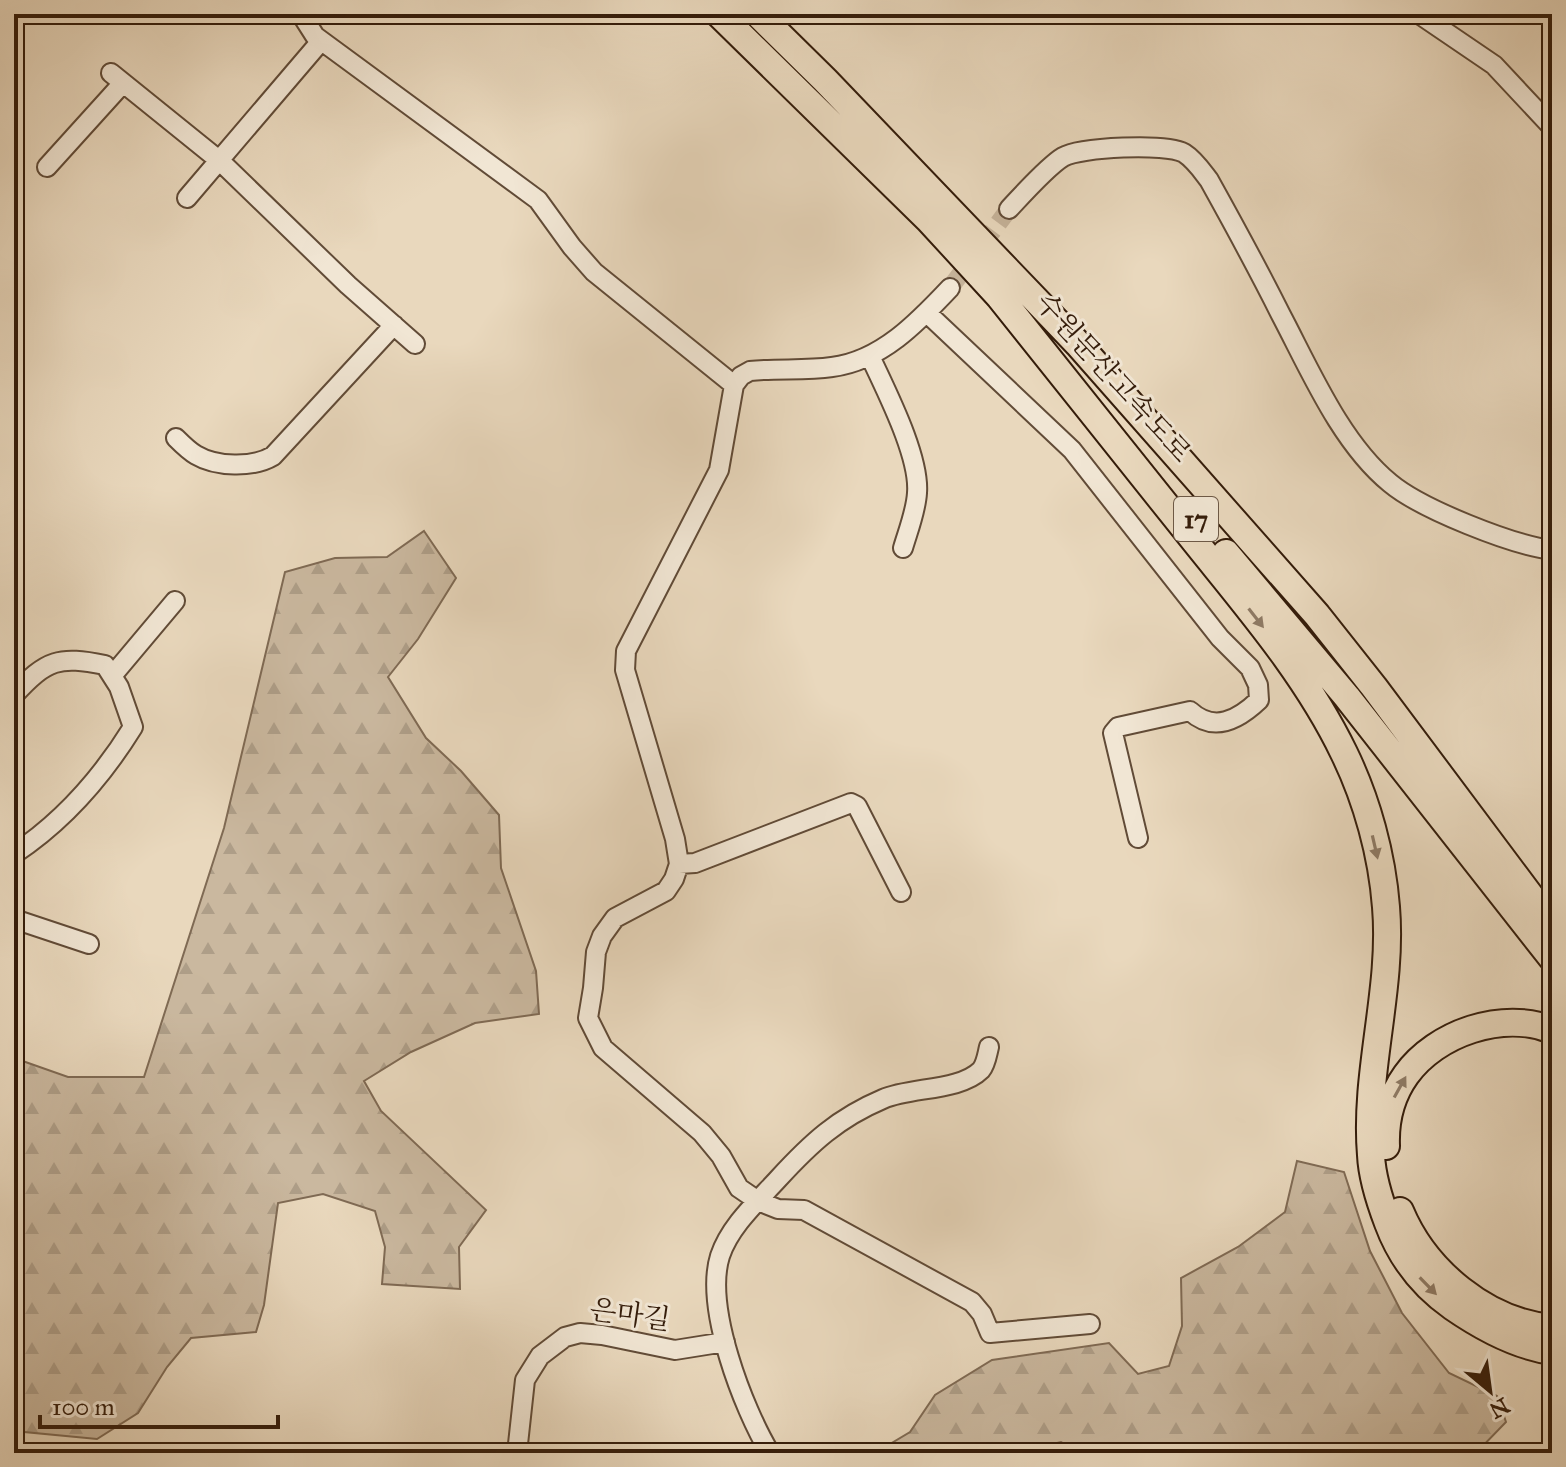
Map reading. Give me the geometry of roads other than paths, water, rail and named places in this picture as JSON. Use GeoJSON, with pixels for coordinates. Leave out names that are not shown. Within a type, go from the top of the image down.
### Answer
{"type":"FeatureCollection","features":[{"type":"Feature","properties":{"kind":"highway","name":"수원문산고속도로"},"geometry":{"type":"LineString","coordinates":[[758,14],[1078,344],[1317,615],[1552,925]]}},
{"type":"Feature","properties":{"kind":"highway","name":"수원문산고속도로"},"geometry":{"type":"LineString","coordinates":[[728,22],[929,220],[998,295],[1278,614],[1485,870],[1552,958]]}},
{"type":"Feature","properties":{"kind":"highway"},"geometry":{"type":"LineString","coordinates":[[998,295],[1260,623],[1326,719],[1345,755],[1367,815],[1386,907],[1384,999],[1372,1095],[1371,1156],[1380,1199],[1395,1240],[1411,1268],[1439,1298],[1473,1321],[1504,1336],[1552,1351]]}},
{"type":"Feature","properties":{"kind":"highway"},"geometry":{"type":"LineString","coordinates":[[1374,687],[1552,897]]}},
{"type":"Feature","properties":{"kind":"highway"},"geometry":{"type":"LineString","coordinates":[[1552,1030],[1518,1022],[1495,1024],[1449,1040],[1426,1053],[1406,1076],[1392,1102],[1385,1131],[1386,1162],[1393,1193],[1407,1226],[1425,1255],[1449,1280],[1475,1300],[1507,1316],[1552,1328]]}},
{"type":"Feature","properties":{"kind":"street"},"geometry":{"type":"LineString","coordinates":[[301,14],[321,41],[538,200],[594,272],[734,385]]}},
{"type":"Feature","properties":{"kind":"street"},"geometry":{"type":"LineString","coordinates":[[1419,14],[1494,65],[1552,127]]}},
{"type":"Feature","properties":{"kind":"street"},"geometry":{"type":"LineString","coordinates":[[187,198],[321,41]]}},
{"type":"Feature","properties":{"kind":"street"},"geometry":{"type":"LineString","coordinates":[[47,167],[117,78],[220,161],[348,285],[415,344]]}},
{"type":"Feature","properties":{"kind":"street"},"geometry":{"type":"LineString","coordinates":[[1009,209],[1062,157],[1075,153],[1148,147],[1183,152],[1209,180],[1338,419],[1377,471],[1412,499],[1478,528],[1552,550]]}},
{"type":"Feature","properties":{"kind":"street"},"geometry":{"type":"LineString","coordinates":[[950,288],[927,313],[870,356],[834,367],[750,371],[734,385],[719,470],[626,651],[625,670],[675,839],[679,864],[666,891],[615,918],[602,936],[596,952],[588,1018],[603,1048],[702,1133],[721,1156],[739,1188],[758,1201],[778,1209],[804,1210],[972,1302],[982,1314],[990,1333],[1090,1324]]}},
{"type":"Feature","properties":{"kind":"street"},"geometry":{"type":"LineString","coordinates":[[927,313],[1072,450],[1220,638],[1250,668],[1258,685],[1259,700],[1251,708],[1219,724],[1200,721],[1190,711],[1118,727],[1113,733],[1138,838]]}},
{"type":"Feature","properties":{"kind":"street"},"geometry":{"type":"LineString","coordinates":[[176,438],[197,456],[212,461],[241,465],[264,462],[394,325]]}},
{"type":"Feature","properties":{"kind":"street"},"geometry":{"type":"LineString","coordinates":[[870,356],[912,459],[917,492],[903,548]]}},
{"type":"Feature","properties":{"kind":"street"},"geometry":{"type":"LineString","coordinates":[[112,676],[175,601]]}},
{"type":"Feature","properties":{"kind":"street"},"geometry":{"type":"LineString","coordinates":[[14,695],[49,664],[73,659],[105,665],[119,687],[133,727],[109,765],[68,812],[14,854]]}},
{"type":"Feature","properties":{"kind":"street"},"geometry":{"type":"LineString","coordinates":[[679,864],[695,863],[851,803],[857,806],[901,892]]}},
{"type":"Feature","properties":{"kind":"street"},"geometry":{"type":"LineString","coordinates":[[14,919],[89,944]]}},
{"type":"Feature","properties":{"kind":"street"},"geometry":{"type":"LineString","coordinates":[[770,1453],[749,1411],[725,1342],[716,1295],[720,1257],[732,1232],[812,1141],[832,1126],[897,1093],[969,1079],[983,1068],[989,1047]]}},
{"type":"Feature","properties":{"kind":"street","name":"은마길"},"geometry":{"type":"LineString","coordinates":[[517,1453],[525,1380],[540,1356],[565,1337],[580,1333],[602,1335],[675,1350],[725,1342]]}},
{"type":"Feature","properties":{"kind":"tunnel"},"geometry":{"type":"LineString","coordinates":[[950,288],[1009,209]]}}]}
